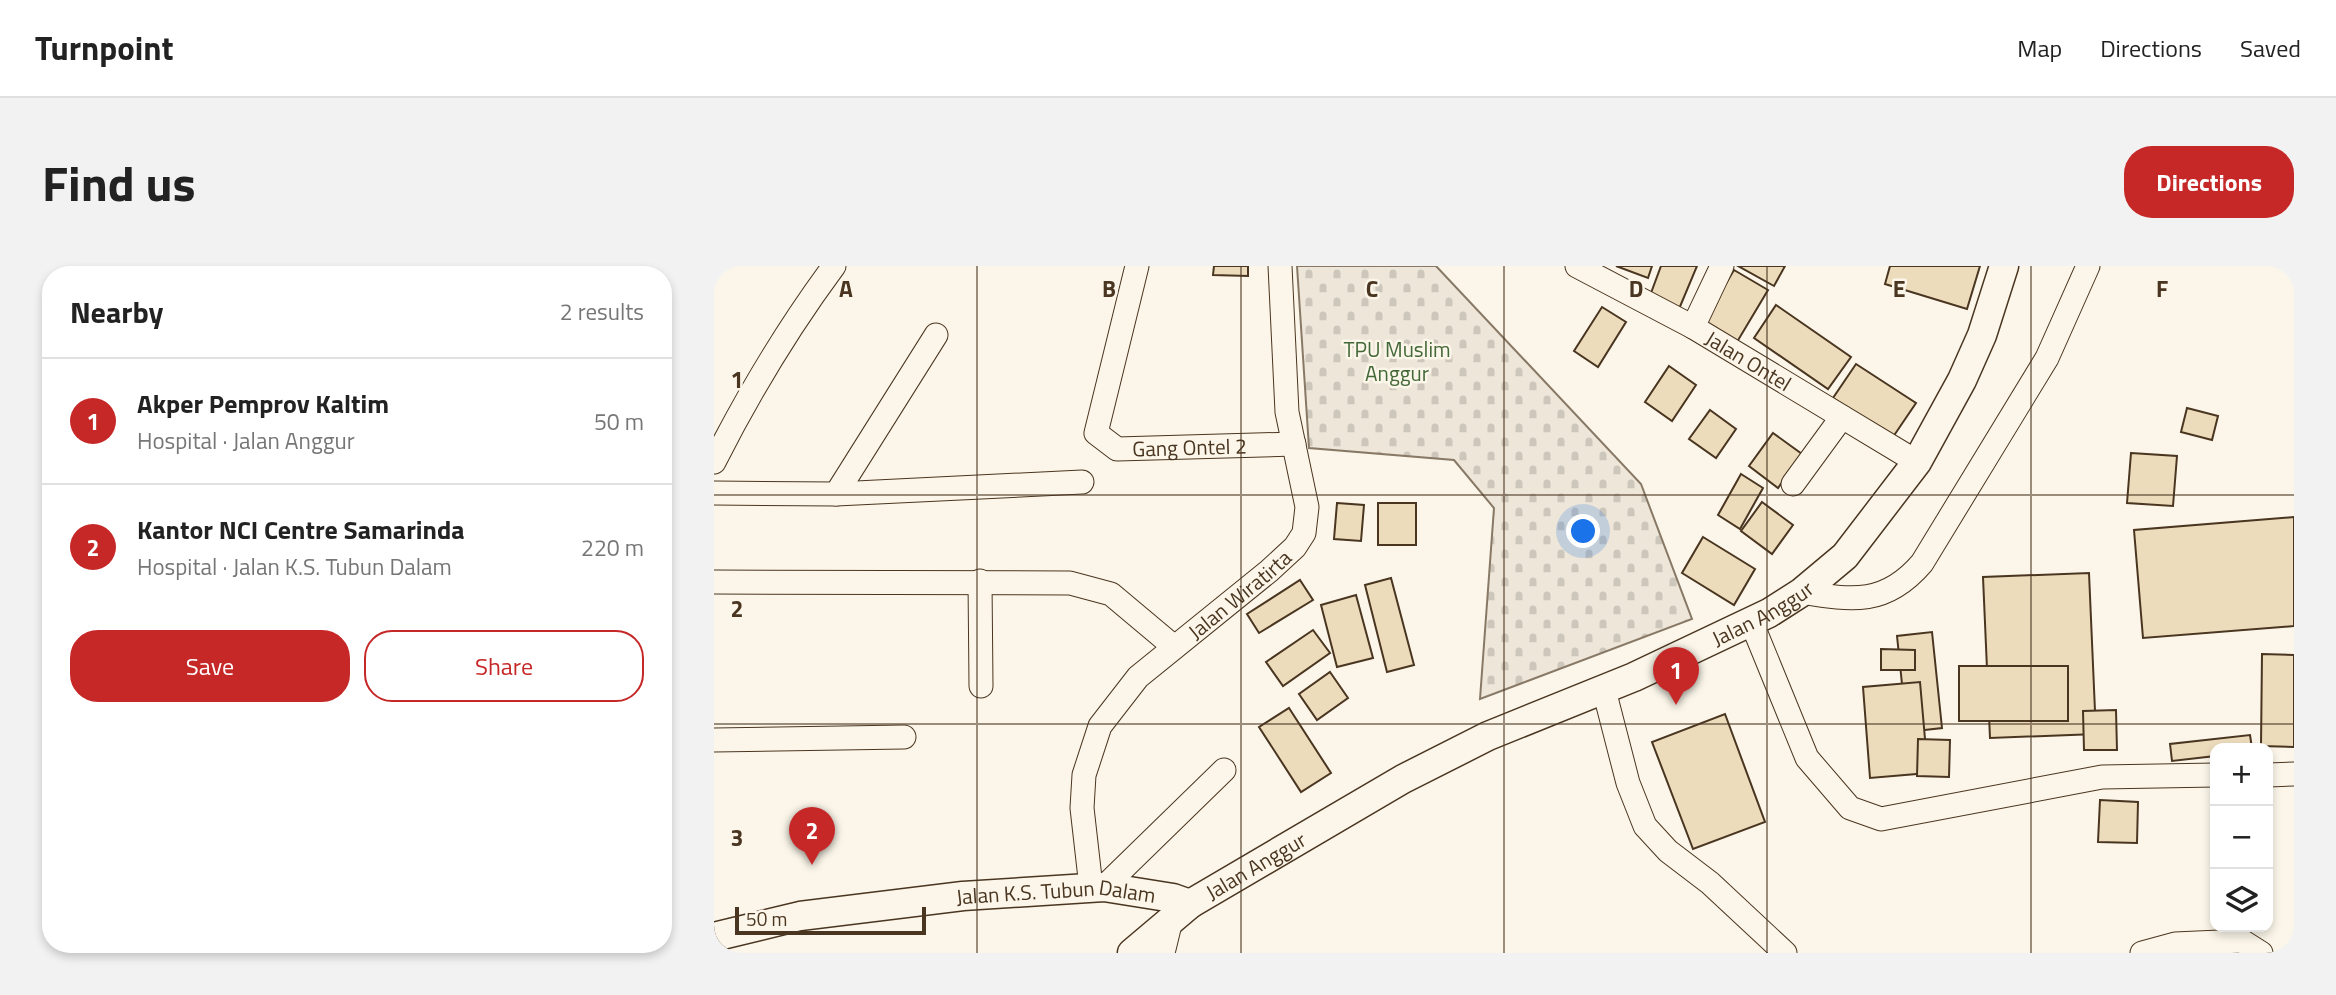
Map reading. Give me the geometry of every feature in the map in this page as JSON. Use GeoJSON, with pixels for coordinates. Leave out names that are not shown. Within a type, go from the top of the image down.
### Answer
{"type":"FeatureCollection","features":[{"type":"Feature","properties":{"kind":"street"},"geometry":{"type":"LineString","coordinates":[[714,462],[750,391],[834,266]]}},
{"type":"Feature","properties":{"kind":"street","name":"Gang Ontel 2"},"geometry":{"type":"LineString","coordinates":[[1137,266],[1096,433],[1117,449],[1294,444]]}},
{"type":"Feature","properties":{"kind":"street","name":"Jalan Wiratirta"},"geometry":{"type":"LineString","coordinates":[[1097,887],[1082,808],[1084,775],[1094,740],[1115,704],[1138,677],[1254,583],[1294,547],[1304,533],[1307,507],[1287,412],[1280,266]]}},
{"type":"Feature","properties":{"kind":"street","name":"Jalan Ontel"},"geometry":{"type":"LineString","coordinates":[[1577,266],[1693,327],[1917,462]]}},
{"type":"Feature","properties":{"kind":"street"},"geometry":{"type":"LineString","coordinates":[[1693,327],[1722,266]]}},
{"type":"Feature","properties":{"kind":"street","name":"Jalan Anggur"},"geometry":{"type":"LineString","coordinates":[[1132,953],[1180,912],[1403,779],[1488,736],[1604,690],[1751,621],[1802,592],[1845,556],[1917,462],[1962,380],[1982,335],[2004,266]]}},
{"type":"Feature","properties":{"kind":"street"},"geometry":{"type":"LineString","coordinates":[[1802,592],[1844,599],[1868,597],[1884,594],[1909,578],[1922,563],[2047,358],[2088,266]]}},
{"type":"Feature","properties":{"kind":"street"},"geometry":{"type":"LineString","coordinates":[[836,494],[936,335]]}},
{"type":"Feature","properties":{"kind":"street"},"geometry":{"type":"LineString","coordinates":[[1793,484],[1842,417]]}},
{"type":"Feature","properties":{"kind":"street"},"geometry":{"type":"LineString","coordinates":[[714,493],[836,494],[1082,482]]}},
{"type":"Feature","properties":{"kind":"street"},"geometry":{"type":"LineString","coordinates":[[980,581],[981,685]]}},
{"type":"Feature","properties":{"kind":"street"},"geometry":{"type":"LineString","coordinates":[[714,582],[1070,583],[1100,589],[1123,602],[1173,646]]}},
{"type":"Feature","properties":{"kind":"street"},"geometry":{"type":"LineString","coordinates":[[1751,621],[1807,758],[1850,808],[1881,819],[2102,777],[2210,775]]}},
{"type":"Feature","properties":{"kind":"street"},"geometry":{"type":"LineString","coordinates":[[1604,690],[1628,783],[1645,826],[1668,851],[1710,883],[1785,953]]}},
{"type":"Feature","properties":{"kind":"street"},"geometry":{"type":"LineString","coordinates":[[714,740],[904,737]]}},
{"type":"Feature","properties":{"kind":"street"},"geometry":{"type":"LineString","coordinates":[[1097,887],[1224,769]]}},
{"type":"Feature","properties":{"kind":"street"},"geometry":{"type":"LineString","coordinates":[[2273,775],[2294,774]]}},
{"type":"Feature","properties":{"kind":"street","name":"Jalan K.S. Tubun Dalam"},"geometry":{"type":"LineString","coordinates":[[714,937],[800,916],[963,896],[1097,887],[1173,898],[1180,912]]}},
{"type":"Feature","properties":{"kind":"street"},"geometry":{"type":"LineString","coordinates":[[1163,953],[1180,912]]}},
{"type":"Feature","properties":{"kind":"street"},"geometry":{"type":"LineString","coordinates":[[2142,953],[2175,944],[2242,941],[2261,953]]}},
{"type":"Feature","properties":{"kind":"green space","name":"TPU Muslim Anggur"},"geometry":{"type":"Polygon","coordinates":[[[1297,266],[1436,266],[1641,484],[1692,619],[1480,699],[1494,508],[1454,460],[1309,448],[1297,266]]]}},
{"type":"Feature","properties":{"kind":"building"},"geometry":{"type":"Polygon","coordinates":[[[1214,266],[1248,266],[1248,276],[1213,275],[1214,266]]]}},
{"type":"Feature","properties":{"kind":"building"},"geometry":{"type":"Polygon","coordinates":[[[1616,266],[1652,266],[1648,278],[1616,266]]]}},
{"type":"Feature","properties":{"kind":"building"},"geometry":{"type":"Polygon","coordinates":[[[1661,266],[1697,266],[1679,309],[1651,293],[1661,266]]]}},
{"type":"Feature","properties":{"kind":"building"},"geometry":{"type":"Polygon","coordinates":[[[1738,266],[1785,266],[1774,286],[1738,266]]]}},
{"type":"Feature","properties":{"kind":"building"},"geometry":{"type":"Polygon","coordinates":[[[1890,266],[1980,266],[1967,309],[1885,284],[1890,266]]]}},
{"type":"Feature","properties":{"kind":"building"},"geometry":{"type":"Polygon","coordinates":[[[1734,270],[1768,290],[1737,342],[1703,322],[1734,270]]]}},
{"type":"Feature","properties":{"kind":"building"},"geometry":{"type":"Polygon","coordinates":[[[1776,305],[1851,357],[1828,389],[1754,338],[1776,305]]]}},
{"type":"Feature","properties":{"kind":"building"},"geometry":{"type":"Polygon","coordinates":[[[1602,307],[1626,322],[1598,367],[1574,351],[1602,307]]]}},
{"type":"Feature","properties":{"kind":"building"},"geometry":{"type":"Polygon","coordinates":[[[1856,364],[1916,403],[1893,437],[1833,398],[1856,364]]]}},
{"type":"Feature","properties":{"kind":"building"},"geometry":{"type":"Polygon","coordinates":[[[1669,366],[1696,385],[1672,421],[1645,402],[1669,366]]]}},
{"type":"Feature","properties":{"kind":"building"},"geometry":{"type":"Polygon","coordinates":[[[2187,408],[2218,416],[2212,440],[2181,432],[2187,408]]]}},
{"type":"Feature","properties":{"kind":"building"},"geometry":{"type":"Polygon","coordinates":[[[1710,410],[1736,429],[1716,458],[1689,439],[1710,410]]]}},
{"type":"Feature","properties":{"kind":"building"},"geometry":{"type":"Polygon","coordinates":[[[1773,433],[1802,454],[1778,488],[1749,466],[1773,433]]]}},
{"type":"Feature","properties":{"kind":"building"},"geometry":{"type":"Polygon","coordinates":[[[2131,453],[2177,456],[2173,506],[2127,503],[2131,453]]]}},
{"type":"Feature","properties":{"kind":"building"},"geometry":{"type":"Polygon","coordinates":[[[1741,474],[1763,488],[1740,529],[1718,515],[1741,474]]]}},
{"type":"Feature","properties":{"kind":"building"},"geometry":{"type":"Polygon","coordinates":[[[1762,502],[1793,525],[1772,554],[1741,531],[1762,502]]]}},
{"type":"Feature","properties":{"kind":"building"},"geometry":{"type":"Polygon","coordinates":[[[1337,503],[1364,505],[1361,541],[1334,539],[1337,503]]]}},
{"type":"Feature","properties":{"kind":"building"},"geometry":{"type":"Polygon","coordinates":[[[1378,503],[1416,503],[1416,545],[1378,545],[1378,503]]]}},
{"type":"Feature","properties":{"kind":"building"},"geometry":{"type":"Polygon","coordinates":[[[2294,517],[2294,626],[2143,638],[2134,530],[2294,517]]]}},
{"type":"Feature","properties":{"kind":"building"},"geometry":{"type":"Polygon","coordinates":[[[1703,537],[1755,569],[1734,605],[1682,573],[1703,537]]]}},
{"type":"Feature","properties":{"kind":"building"},"geometry":{"type":"Polygon","coordinates":[[[2089,573],[2096,734],[1990,738],[1983,577],[2089,573]]]}},
{"type":"Feature","properties":{"kind":"building"},"geometry":{"type":"Polygon","coordinates":[[[1391,578],[1414,665],[1387,672],[1365,585],[1391,578]]]}},
{"type":"Feature","properties":{"kind":"building"},"geometry":{"type":"Polygon","coordinates":[[[1300,580],[1313,600],[1259,633],[1247,614],[1300,580]]]}},
{"type":"Feature","properties":{"kind":"building"},"geometry":{"type":"Polygon","coordinates":[[[1356,595],[1373,658],[1337,667],[1321,605],[1356,595]]]}},
{"type":"Feature","properties":{"kind":"building"},"geometry":{"type":"Polygon","coordinates":[[[1313,630],[1330,653],[1283,686],[1266,662],[1313,630]]]}},
{"type":"Feature","properties":{"kind":"building"},"geometry":{"type":"Polygon","coordinates":[[[1932,632],[1942,728],[1907,732],[1897,636],[1932,632]]]}},
{"type":"Feature","properties":{"kind":"building"},"geometry":{"type":"Polygon","coordinates":[[[1881,649],[1915,650],[1915,670],[1881,670],[1881,649]]]}},
{"type":"Feature","properties":{"kind":"building"},"geometry":{"type":"Polygon","coordinates":[[[2262,654],[2294,655],[2294,747],[2261,743],[2262,654]]]}},
{"type":"Feature","properties":{"kind":"building"},"geometry":{"type":"Polygon","coordinates":[[[1959,666],[2068,666],[2068,721],[1959,721],[1959,666]]]}},
{"type":"Feature","properties":{"kind":"building"},"geometry":{"type":"Polygon","coordinates":[[[1330,672],[1348,698],[1317,720],[1299,694],[1330,672]]]}},
{"type":"Feature","properties":{"kind":"building"},"geometry":{"type":"Polygon","coordinates":[[[1920,682],[1928,773],[1870,778],[1863,687],[1920,682]]]}},
{"type":"Feature","properties":{"kind":"building"},"geometry":{"type":"Polygon","coordinates":[[[1289,708],[1331,773],[1301,792],[1259,727],[1289,708]]]}},
{"type":"Feature","properties":{"kind":"building"},"geometry":{"type":"Polygon","coordinates":[[[2116,710],[2117,750],[2084,750],[2083,711],[2116,710]]]}},
{"type":"Feature","properties":{"kind":"building"},"geometry":{"type":"Polygon","coordinates":[[[1725,714],[1765,822],[1693,849],[1652,742],[1725,714]]]}},
{"type":"Feature","properties":{"kind":"building"},"geometry":{"type":"Polygon","coordinates":[[[2250,735],[2251,743],[2210,743],[2210,757],[2172,761],[2170,744],[2250,735]]]}},
{"type":"Feature","properties":{"kind":"building"},"geometry":{"type":"Polygon","coordinates":[[[1918,739],[1950,740],[1949,777],[1917,776],[1918,739]]]}},
{"type":"Feature","properties":{"kind":"building"},"geometry":{"type":"Polygon","coordinates":[[[2100,800],[2138,802],[2137,843],[2098,842],[2100,800]]]}},
{"type":"Feature","properties":{"kind":"place","name":"Akper Pemprov Kaltim"},"geometry":{"type":"Point","coordinates":[1676,705]}},
{"type":"Feature","properties":{"kind":"place","name":"Kantor NCI Centre Samarinda"},"geometry":{"type":"Point","coordinates":[812,865]}}]}
